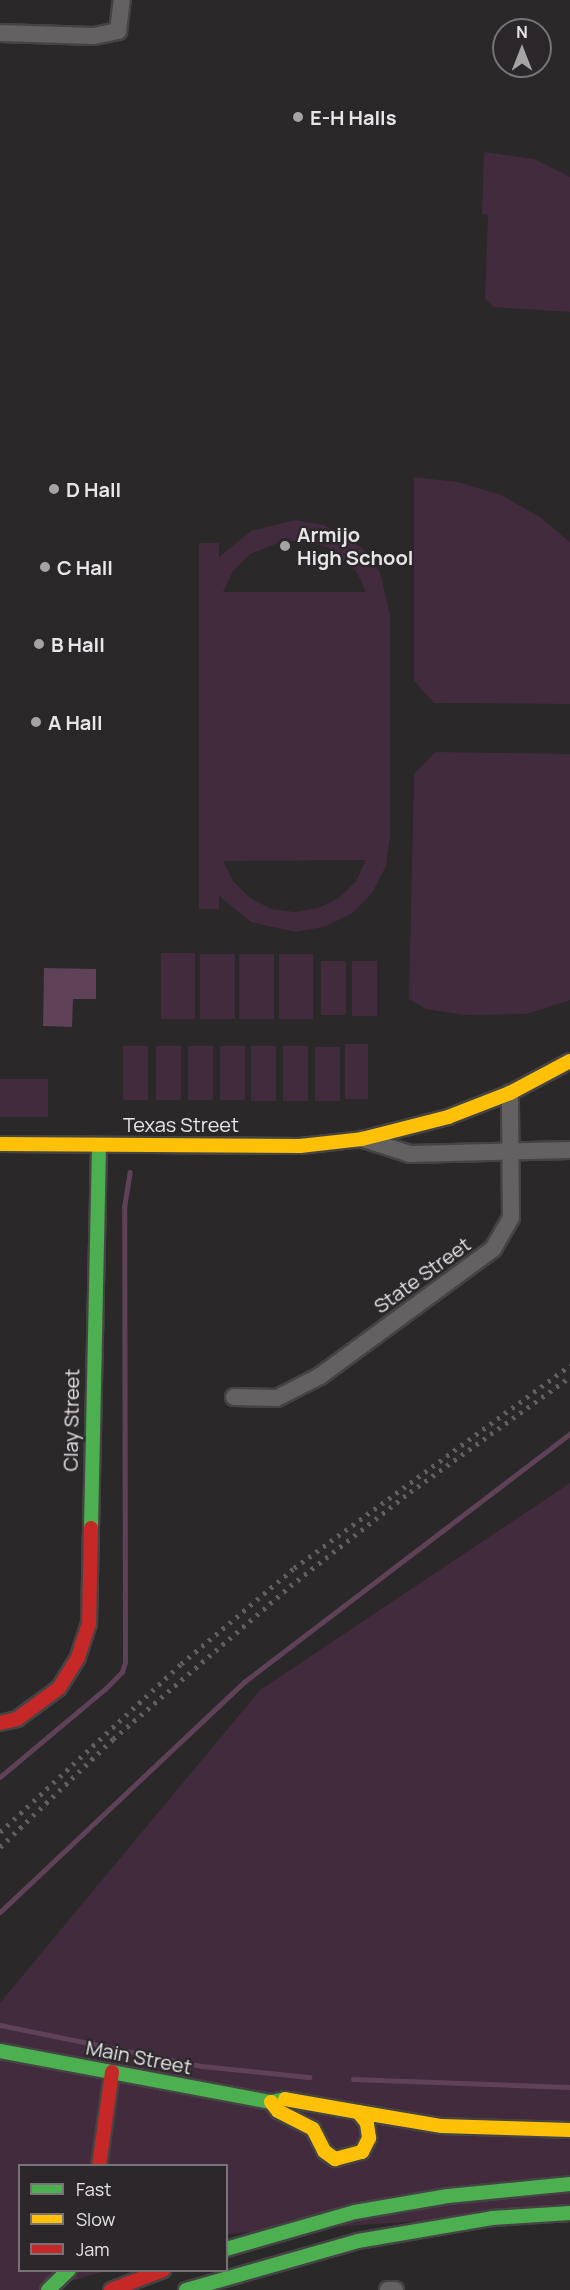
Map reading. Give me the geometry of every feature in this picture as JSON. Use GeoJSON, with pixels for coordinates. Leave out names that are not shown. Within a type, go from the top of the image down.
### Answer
{"type":"FeatureCollection","features":[{"type":"Feature","properties":{"kind":"main road","name":"Texas Street"},"geometry":{"type":"LineString","coordinates":[[0,1144],[300,1146],[362,1139],[448,1117],[510,1093],[570,1061]]}},
{"type":"Feature","properties":{"kind":"main road","name":"Clay Street"},"geometry":{"type":"LineString","coordinates":[[0,1723],[17,1719],[59,1688],[78,1657],[89,1624],[99,1145]]}},
{"type":"Feature","properties":{"kind":"main road","name":"Main Street"},"geometry":{"type":"LineString","coordinates":[[0,2051],[271,2102],[281,2098],[358,2112],[367,2123],[369,2138],[362,2152],[335,2159],[324,2151],[313,2129],[296,2117],[278,2111],[271,2102]]}},
{"type":"Feature","properties":{"kind":"main road"},"geometry":{"type":"LineString","coordinates":[[99,2164],[112,2072]]}},
{"type":"Feature","properties":{"kind":"main road"},"geometry":{"type":"LineString","coordinates":[[358,2112],[442,2126],[570,2130]]}},
{"type":"Feature","properties":{"kind":"main road"},"geometry":{"type":"LineString","coordinates":[[228,2248],[356,2212],[448,2196],[570,2184]]}},
{"type":"Feature","properties":{"kind":"main road"},"geometry":{"type":"LineString","coordinates":[[186,2290],[292,2257],[381,2236],[492,2218],[570,2213]]}},
{"type":"Feature","properties":{"kind":"main road"},"geometry":{"type":"LineString","coordinates":[[48,2290],[68,2272]]}},
{"type":"Feature","properties":{"kind":"main road"},"geometry":{"type":"LineString","coordinates":[[111,2290],[160,2272]]}},
{"type":"Feature","properties":{"kind":"street"},"geometry":{"type":"LineString","coordinates":[[0,33],[94,36],[118,31],[122,0]]}},
{"type":"Feature","properties":{"kind":"street","name":"State Street"},"geometry":{"type":"LineString","coordinates":[[234,1397],[277,1398],[320,1376],[493,1249],[511,1218],[510,1093]]}},
{"type":"Feature","properties":{"kind":"street","name":"Texas Street"},"geometry":{"type":"LineString","coordinates":[[362,1139],[410,1154],[570,1150]]}},
{"type":"Feature","properties":{"kind":"street"},"geometry":{"type":"LineString","coordinates":[[388,2290],[395,2290]]}},
{"type":"Feature","properties":{"kind":"shaded area"},"geometry":{"type":"Polygon","coordinates":[[[484,152],[534,159],[570,177],[570,312],[493,307],[485,298],[488,215],[482,214],[484,152]]]}},
{"type":"Feature","properties":{"kind":"shaded area"},"geometry":{"type":"Polygon","coordinates":[[[414,477],[458,482],[501,495],[540,517],[570,542],[570,704],[434,703],[414,681],[414,477]]]}},
{"type":"Feature","properties":{"kind":"shaded area"},"geometry":{"type":"Polygon","coordinates":[[[295,520],[324,525],[362,548],[380,572],[390,615],[390,837],[386,866],[372,893],[351,914],[324,927],[295,932],[251,922],[219,896],[219,909],[199,909],[199,543],[219,543],[219,557],[251,531],[295,520]],[[283,541],[250,554],[233,571],[223,592],[366,592],[356,571],[329,548],[307,541],[283,541]],[[366,860],[223,861],[233,881],[250,898],[271,909],[295,912],[318,908],[339,898],[356,881],[366,860]]]}},
{"type":"Feature","properties":{"kind":"shaded area"},"geometry":{"type":"Polygon","coordinates":[[[435,752],[570,754],[570,1000],[527,1014],[464,1015],[426,1009],[409,999],[414,774],[435,752]]]}},
{"type":"Feature","properties":{"kind":"shaded area"},"geometry":{"type":"Polygon","coordinates":[[[161,953],[195,953],[195,1019],[161,1019],[161,953]]]}},
{"type":"Feature","properties":{"kind":"shaded area"},"geometry":{"type":"Polygon","coordinates":[[[200,954],[235,954],[235,1019],[200,1019],[200,954]]]}},
{"type":"Feature","properties":{"kind":"shaded area"},"geometry":{"type":"Polygon","coordinates":[[[239,954],[274,954],[274,1019],[239,1019],[239,954]]]}},
{"type":"Feature","properties":{"kind":"shaded area"},"geometry":{"type":"Polygon","coordinates":[[[279,954],[313,954],[313,1019],[279,1019],[279,954]]]}},
{"type":"Feature","properties":{"kind":"shaded area"},"geometry":{"type":"Polygon","coordinates":[[[321,961],[346,961],[346,1015],[321,1015],[321,961]]]}},
{"type":"Feature","properties":{"kind":"shaded area"},"geometry":{"type":"Polygon","coordinates":[[[352,961],[377,961],[377,1016],[352,1016],[352,961]]]}},
{"type":"Feature","properties":{"kind":"shaded area"},"geometry":{"type":"Polygon","coordinates":[[[44,968],[96,969],[96,999],[73,999],[72,1027],[43,1026],[44,968]]]}},
{"type":"Feature","properties":{"kind":"shaded area"},"geometry":{"type":"Polygon","coordinates":[[[345,1044],[368,1044],[368,1099],[345,1099],[345,1044]]]}},
{"type":"Feature","properties":{"kind":"shaded area"},"geometry":{"type":"Polygon","coordinates":[[[123,1046],[148,1046],[148,1100],[123,1100],[123,1046]]]}},
{"type":"Feature","properties":{"kind":"shaded area"},"geometry":{"type":"Polygon","coordinates":[[[156,1046],[181,1046],[181,1100],[156,1100],[156,1046]]]}},
{"type":"Feature","properties":{"kind":"shaded area"},"geometry":{"type":"Polygon","coordinates":[[[188,1046],[213,1046],[213,1100],[188,1100],[188,1046]]]}},
{"type":"Feature","properties":{"kind":"shaded area"},"geometry":{"type":"Polygon","coordinates":[[[220,1046],[245,1046],[245,1100],[220,1100],[220,1046]]]}},
{"type":"Feature","properties":{"kind":"shaded area"},"geometry":{"type":"Polygon","coordinates":[[[251,1046],[276,1046],[276,1101],[251,1101],[251,1046]]]}},
{"type":"Feature","properties":{"kind":"shaded area"},"geometry":{"type":"Polygon","coordinates":[[[283,1046],[308,1046],[308,1101],[283,1101],[283,1046]]]}},
{"type":"Feature","properties":{"kind":"shaded area"},"geometry":{"type":"Polygon","coordinates":[[[315,1047],[340,1047],[340,1101],[315,1101],[315,1047]]]}},
{"type":"Feature","properties":{"kind":"shaded area"},"geometry":{"type":"Polygon","coordinates":[[[0,1079],[48,1079],[48,1117],[0,1117],[0,1079]]]}},
{"type":"Feature","properties":{"kind":"shaded area"},"geometry":{"type":"Polygon","coordinates":[[[570,1483],[570,2211],[228,2234],[228,2164],[18,2164],[18,2272],[103,2272],[41,2290],[0,2290],[0,2003],[260,1690],[570,1483]]]}},
{"type":"Feature","properties":{"kind":"waterway"},"geometry":{"type":"LineString","coordinates":[[0,1777],[105,1689],[122,1672],[125,1662],[124,1208],[130,1172]]}},
{"type":"Feature","properties":{"kind":"waterway"},"geometry":{"type":"LineString","coordinates":[[0,1912],[244,1682],[570,1434]]}},
{"type":"Feature","properties":{"kind":"waterway"},"geometry":{"type":"LineString","coordinates":[[0,2025],[202,2066],[309,2077]]}},
{"type":"Feature","properties":{"kind":"waterway"},"geometry":{"type":"LineString","coordinates":[[353,2079],[570,2087]]}},
{"type":"Feature","properties":{"kind":"railway"},"geometry":{"type":"LineString","coordinates":[[0,1832],[181,1664],[294,1568],[570,1365]]}},
{"type":"Feature","properties":{"kind":"railway"},"geometry":{"type":"LineString","coordinates":[[0,1847],[113,1739],[290,1586],[410,1492],[570,1377]]}},
{"type":"Feature","properties":{"kind":"traffic: fast"},"geometry":{"type":"LineString","coordinates":[[91,1528],[99,1145]]}},
{"type":"Feature","properties":{"kind":"traffic: fast"},"geometry":{"type":"LineString","coordinates":[[0,2051],[271,2102],[285,2099]]}},
{"type":"Feature","properties":{"kind":"traffic: fast"},"geometry":{"type":"LineString","coordinates":[[228,2248],[355,2212],[448,2196],[570,2184]]}},
{"type":"Feature","properties":{"kind":"traffic: fast"},"geometry":{"type":"LineString","coordinates":[[186,2290],[358,2241],[492,2218],[570,2213]]}},
{"type":"Feature","properties":{"kind":"traffic: fast"},"geometry":{"type":"LineString","coordinates":[[48,2290],[67,2272]]}},
{"type":"Feature","properties":{"kind":"traffic: slow"},"geometry":{"type":"LineString","coordinates":[[0,1144],[300,1146],[362,1139],[448,1117],[510,1093],[570,1061]]}},
{"type":"Feature","properties":{"kind":"traffic: slow"},"geometry":{"type":"LineString","coordinates":[[271,2102],[278,2111],[313,2129],[324,2151],[335,2159],[362,2152],[369,2138],[367,2123],[358,2112],[285,2099]]}},
{"type":"Feature","properties":{"kind":"traffic: slow"},"geometry":{"type":"LineString","coordinates":[[358,2112],[442,2126],[570,2130]]}},
{"type":"Feature","properties":{"kind":"traffic: jam"},"geometry":{"type":"LineString","coordinates":[[0,1723],[17,1719],[59,1688],[78,1657],[89,1624],[91,1528]]}},
{"type":"Feature","properties":{"kind":"traffic: jam"},"geometry":{"type":"LineString","coordinates":[[99,2164],[112,2072]]}},
{"type":"Feature","properties":{"kind":"traffic: jam"},"geometry":{"type":"LineString","coordinates":[[111,2290],[158,2272]]}},
{"type":"Feature","properties":{"kind":"place","name":"E-H Halls"},"geometry":{"type":"Point","coordinates":[298,117]}},
{"type":"Feature","properties":{"kind":"place","name":"D Hall"},"geometry":{"type":"Point","coordinates":[54,489]}},
{"type":"Feature","properties":{"kind":"place","name":"Armijo High School"},"geometry":{"type":"Point","coordinates":[285,546]}},
{"type":"Feature","properties":{"kind":"place","name":"C Hall"},"geometry":{"type":"Point","coordinates":[45,567]}},
{"type":"Feature","properties":{"kind":"place","name":"B Hall"},"geometry":{"type":"Point","coordinates":[39,644]}},
{"type":"Feature","properties":{"kind":"place","name":"A Hall"},"geometry":{"type":"Point","coordinates":[36,722]}}]}
